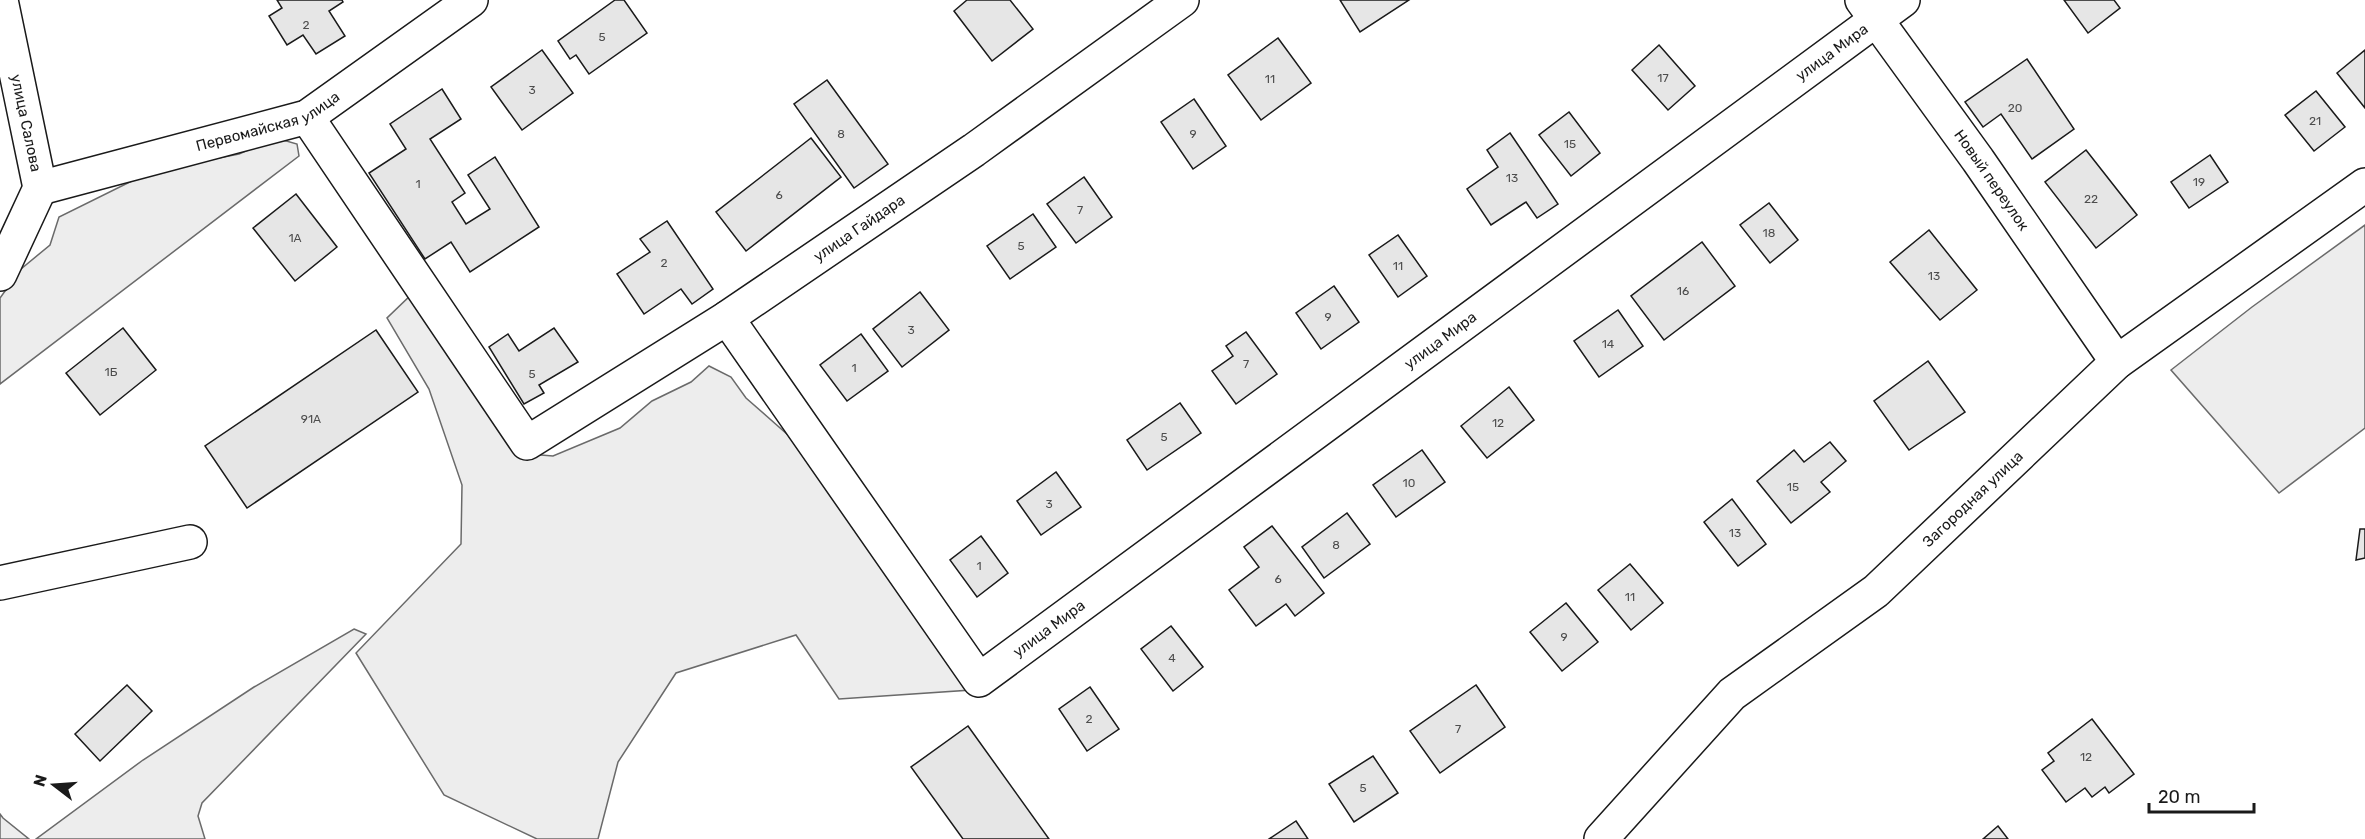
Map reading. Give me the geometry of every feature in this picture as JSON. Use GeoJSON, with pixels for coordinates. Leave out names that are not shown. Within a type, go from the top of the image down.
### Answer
{"type":"FeatureCollection","features":[{"type":"Feature","properties":{"kind":"street","name":"улица Салова"},"geometry":{"type":"LineString","coordinates":[[0,274],[40,188],[1,0]]}},
{"type":"Feature","properties":{"kind":"street","name":"Первомайская улица"},"geometry":{"type":"LineString","coordinates":[[40,188],[307,117],[471,0]]}},
{"type":"Feature","properties":{"kind":"street","name":"улица Гайдара"},"geometry":{"type":"LineString","coordinates":[[307,117],[527,443],[727,318],[974,150],[1182,0]]}},
{"type":"Feature","properties":{"kind":"street","name":"улица Мира"},"geometry":{"type":"LineString","coordinates":[[727,318],[979,680],[1869,9],[1902,0]]}},
{"type":"Feature","properties":{"kind":"street","name":"Новый переулок"},"geometry":{"type":"LineString","coordinates":[[1869,9],[1978,160],[2117,362]]}},
{"type":"Feature","properties":{"kind":"street","name":"Загородная улица"},"geometry":{"type":"LineString","coordinates":[[1601,839],[1732,694],[1876,591],[2117,362],[2365,185]]}},
{"type":"Feature","properties":{"kind":"street"},"geometry":{"type":"LineString","coordinates":[[0,583],[190,542]]}},
{"type":"Feature","properties":{"kind":"shaded area"},"geometry":{"type":"Polygon","coordinates":[[[276,138],[297,144],[299,156],[0,384],[0,298],[21,269],[50,245],[59,217],[152,171],[239,154],[276,138]]]}},
{"type":"Feature","properties":{"kind":"shaded area"},"geometry":{"type":"Polygon","coordinates":[[[2365,225],[2365,428],[2279,493],[2171,370],[2252,307],[2365,225]]]}},
{"type":"Feature","properties":{"kind":"shaded area"},"geometry":{"type":"Polygon","coordinates":[[[412,294],[517,453],[553,456],[620,428],[652,401],[691,382],[709,366],[731,377],[746,398],[788,435],[971,690],[839,699],[796,635],[676,673],[618,762],[598,839],[537,839],[444,795],[356,653],[461,544],[462,485],[429,389],[387,318],[412,294]]]}},
{"type":"Feature","properties":{"kind":"shaded area"},"geometry":{"type":"Polygon","coordinates":[[[354,629],[366,634],[202,803],[198,816],[205,839],[36,839],[143,760],[254,687],[354,629]]]}},
{"type":"Feature","properties":{"kind":"shaded area"},"geometry":{"type":"Polygon","coordinates":[[[0,814],[3,818],[29,839],[0,839],[0,814]]]}},
{"type":"Feature","properties":{"kind":"building"},"geometry":{"type":"Polygon","coordinates":[[[277,0],[342,0],[343,2],[329,11],[345,36],[316,54],[303,35],[287,45],[269,16],[282,8],[277,0]]]}},
{"type":"Feature","properties":{"kind":"building"},"geometry":{"type":"Polygon","coordinates":[[[615,0],[624,0],[647,33],[589,74],[576,55],[570,59],[558,41],[615,0]]]}},
{"type":"Feature","properties":{"kind":"building"},"geometry":{"type":"Polygon","coordinates":[[[967,0],[1010,0],[1033,29],[992,61],[954,11],[967,0]]]}},
{"type":"Feature","properties":{"kind":"building"},"geometry":{"type":"Polygon","coordinates":[[[1340,0],[1409,0],[1360,32],[1340,0]]]}},
{"type":"Feature","properties":{"kind":"building"},"geometry":{"type":"Polygon","coordinates":[[[2064,0],[2114,0],[2120,8],[2088,33],[2064,0]]]}},
{"type":"Feature","properties":{"kind":"building"},"geometry":{"type":"Polygon","coordinates":[[[1278,38],[1311,83],[1261,120],[1228,75],[1278,38]]]}},
{"type":"Feature","properties":{"kind":"building"},"geometry":{"type":"Polygon","coordinates":[[[1659,45],[1695,86],[1668,110],[1632,70],[1659,45]]]}},
{"type":"Feature","properties":{"kind":"building"},"geometry":{"type":"Polygon","coordinates":[[[542,50],[573,93],[522,130],[491,87],[542,50]]]}},
{"type":"Feature","properties":{"kind":"building"},"geometry":{"type":"Polygon","coordinates":[[[2365,50],[2365,108],[2337,73],[2365,50]]]}},
{"type":"Feature","properties":{"kind":"building"},"geometry":{"type":"Polygon","coordinates":[[[2027,59],[2074,129],[2032,159],[2001,114],[1983,127],[1965,102],[2027,59]]]}},
{"type":"Feature","properties":{"kind":"building"},"geometry":{"type":"Polygon","coordinates":[[[827,80],[888,164],[854,188],[794,104],[827,80]]]}},
{"type":"Feature","properties":{"kind":"building"},"geometry":{"type":"Polygon","coordinates":[[[442,89],[461,119],[430,139],[465,193],[452,202],[466,224],[490,209],[468,175],[495,157],[539,227],[470,272],[451,242],[425,259],[369,173],[406,149],[390,124],[442,89]]]}},
{"type":"Feature","properties":{"kind":"building"},"geometry":{"type":"Polygon","coordinates":[[[2316,91],[2345,127],[2314,151],[2285,115],[2316,91]]]}},
{"type":"Feature","properties":{"kind":"building"},"geometry":{"type":"Polygon","coordinates":[[[1194,99],[1226,146],[1193,169],[1161,122],[1194,99]]]}},
{"type":"Feature","properties":{"kind":"building"},"geometry":{"type":"Polygon","coordinates":[[[1569,112],[1600,153],[1571,176],[1539,135],[1569,112]]]}},
{"type":"Feature","properties":{"kind":"building"},"geometry":{"type":"Polygon","coordinates":[[[1510,133],[1558,204],[1537,218],[1526,202],[1491,225],[1467,189],[1498,167],[1487,150],[1510,133]]]}},
{"type":"Feature","properties":{"kind":"building"},"geometry":{"type":"Polygon","coordinates":[[[811,138],[841,177],[746,251],[716,212],[811,138]]]}},
{"type":"Feature","properties":{"kind":"building"},"geometry":{"type":"Polygon","coordinates":[[[2086,150],[2137,215],[2096,248],[2045,182],[2086,150]]]}},
{"type":"Feature","properties":{"kind":"building"},"geometry":{"type":"Polygon","coordinates":[[[2210,155],[2228,182],[2189,208],[2171,182],[2210,155]]]}},
{"type":"Feature","properties":{"kind":"building"},"geometry":{"type":"Polygon","coordinates":[[[1084,177],[1112,217],[1076,243],[1047,204],[1084,177]]]}},
{"type":"Feature","properties":{"kind":"building"},"geometry":{"type":"Polygon","coordinates":[[[296,194],[337,247],[295,281],[253,228],[296,194]]]}},
{"type":"Feature","properties":{"kind":"building"},"geometry":{"type":"Polygon","coordinates":[[[1769,203],[1798,240],[1770,263],[1740,225],[1769,203]]]}},
{"type":"Feature","properties":{"kind":"building"},"geometry":{"type":"Polygon","coordinates":[[[1033,214],[1056,247],[1010,279],[987,246],[1033,214]]]}},
{"type":"Feature","properties":{"kind":"building"},"geometry":{"type":"Polygon","coordinates":[[[667,221],[713,289],[692,304],[681,289],[644,314],[617,274],[650,252],[640,239],[667,221]]]}},
{"type":"Feature","properties":{"kind":"building"},"geometry":{"type":"Polygon","coordinates":[[[1929,230],[1977,290],[1940,320],[1890,262],[1929,230]]]}},
{"type":"Feature","properties":{"kind":"building"},"geometry":{"type":"Polygon","coordinates":[[[1398,235],[1427,276],[1398,297],[1369,255],[1398,235]]]}},
{"type":"Feature","properties":{"kind":"building"},"geometry":{"type":"Polygon","coordinates":[[[1702,242],[1735,286],[1664,340],[1631,296],[1702,242]]]}},
{"type":"Feature","properties":{"kind":"building"},"geometry":{"type":"Polygon","coordinates":[[[1334,286],[1359,322],[1321,349],[1296,313],[1334,286]]]}},
{"type":"Feature","properties":{"kind":"building"},"geometry":{"type":"Polygon","coordinates":[[[920,292],[949,330],[902,367],[873,329],[920,292]]]}},
{"type":"Feature","properties":{"kind":"building"},"geometry":{"type":"Polygon","coordinates":[[[1618,310],[1643,346],[1599,377],[1574,341],[1618,310]]]}},
{"type":"Feature","properties":{"kind":"building"},"geometry":{"type":"Polygon","coordinates":[[[123,328],[156,370],[100,415],[66,373],[123,328]]]}},
{"type":"Feature","properties":{"kind":"building"},"geometry":{"type":"Polygon","coordinates":[[[554,328],[578,362],[539,385],[544,393],[524,404],[489,347],[508,334],[519,351],[554,328]]]}},
{"type":"Feature","properties":{"kind":"building"},"geometry":{"type":"Polygon","coordinates":[[[376,330],[418,392],[247,508],[205,446],[376,330]]]}},
{"type":"Feature","properties":{"kind":"building"},"geometry":{"type":"Polygon","coordinates":[[[1246,332],[1277,374],[1236,404],[1212,371],[1233,356],[1226,346],[1246,332]]]}},
{"type":"Feature","properties":{"kind":"building"},"geometry":{"type":"Polygon","coordinates":[[[861,334],[888,371],[847,401],[820,365],[861,334]]]}},
{"type":"Feature","properties":{"kind":"building"},"geometry":{"type":"Polygon","coordinates":[[[1928,361],[1965,412],[1909,450],[1874,401],[1928,361]]]}},
{"type":"Feature","properties":{"kind":"building"},"geometry":{"type":"Polygon","coordinates":[[[1509,387],[1534,420],[1487,458],[1461,426],[1509,387]]]}},
{"type":"Feature","properties":{"kind":"building"},"geometry":{"type":"Polygon","coordinates":[[[1180,403],[1201,433],[1147,470],[1127,440],[1180,403]]]}},
{"type":"Feature","properties":{"kind":"building"},"geometry":{"type":"Polygon","coordinates":[[[1830,442],[1846,461],[1821,482],[1830,492],[1791,523],[1757,481],[1794,450],[1804,462],[1830,442]]]}},
{"type":"Feature","properties":{"kind":"building"},"geometry":{"type":"Polygon","coordinates":[[[1422,450],[1445,482],[1396,517],[1373,485],[1422,450]]]}},
{"type":"Feature","properties":{"kind":"building"},"geometry":{"type":"Polygon","coordinates":[[[1056,472],[1081,507],[1041,535],[1017,501],[1056,472]]]}},
{"type":"Feature","properties":{"kind":"building"},"geometry":{"type":"Polygon","coordinates":[[[1732,499],[1766,544],[1738,566],[1704,522],[1732,499]]]}},
{"type":"Feature","properties":{"kind":"building"},"geometry":{"type":"Polygon","coordinates":[[[1347,513],[1370,544],[1324,578],[1302,547],[1347,513]]]}},
{"type":"Feature","properties":{"kind":"building"},"geometry":{"type":"Polygon","coordinates":[[[1272,526],[1324,593],[1295,616],[1286,604],[1256,626],[1229,590],[1259,567],[1244,547],[1272,526]]]}},
{"type":"Feature","properties":{"kind":"building"},"geometry":{"type":"Polygon","coordinates":[[[2360,529],[2365,529],[2365,558],[2356,560],[2360,529]]]}},
{"type":"Feature","properties":{"kind":"building"},"geometry":{"type":"Polygon","coordinates":[[[981,536],[1008,573],[977,597],[950,560],[981,536]]]}},
{"type":"Feature","properties":{"kind":"building"},"geometry":{"type":"Polygon","coordinates":[[[1630,564],[1663,603],[1631,630],[1598,590],[1630,564]]]}},
{"type":"Feature","properties":{"kind":"building"},"geometry":{"type":"Polygon","coordinates":[[[1566,603],[1598,642],[1562,671],[1530,632],[1566,603]]]}},
{"type":"Feature","properties":{"kind":"building"},"geometry":{"type":"Polygon","coordinates":[[[1171,626],[1203,667],[1173,691],[1141,649],[1171,626]]]}},
{"type":"Feature","properties":{"kind":"building"},"geometry":{"type":"Polygon","coordinates":[[[127,685],[152,711],[100,761],[75,734],[127,685]]]}},
{"type":"Feature","properties":{"kind":"building"},"geometry":{"type":"Polygon","coordinates":[[[1476,685],[1505,727],[1440,773],[1410,731],[1476,685]]]}},
{"type":"Feature","properties":{"kind":"building"},"geometry":{"type":"Polygon","coordinates":[[[1090,687],[1119,729],[1087,751],[1059,709],[1090,687]]]}},
{"type":"Feature","properties":{"kind":"building"},"geometry":{"type":"Polygon","coordinates":[[[2092,719],[2134,774],[2109,793],[2105,787],[2092,797],[2085,788],[2066,802],[2042,770],[2054,761],[2048,753],[2092,719]]]}},
{"type":"Feature","properties":{"kind":"building"},"geometry":{"type":"Polygon","coordinates":[[[968,726],[1049,839],[963,839],[911,767],[968,726]]]}},
{"type":"Feature","properties":{"kind":"building"},"geometry":{"type":"Polygon","coordinates":[[[1373,756],[1398,793],[1354,822],[1329,784],[1373,756]]]}},
{"type":"Feature","properties":{"kind":"building"},"geometry":{"type":"Polygon","coordinates":[[[1296,821],[1308,839],[1269,839],[1296,821]]]}},
{"type":"Feature","properties":{"kind":"building"},"geometry":{"type":"Polygon","coordinates":[[[1998,826],[2008,839],[1983,839],[1998,826]]]}}]}
